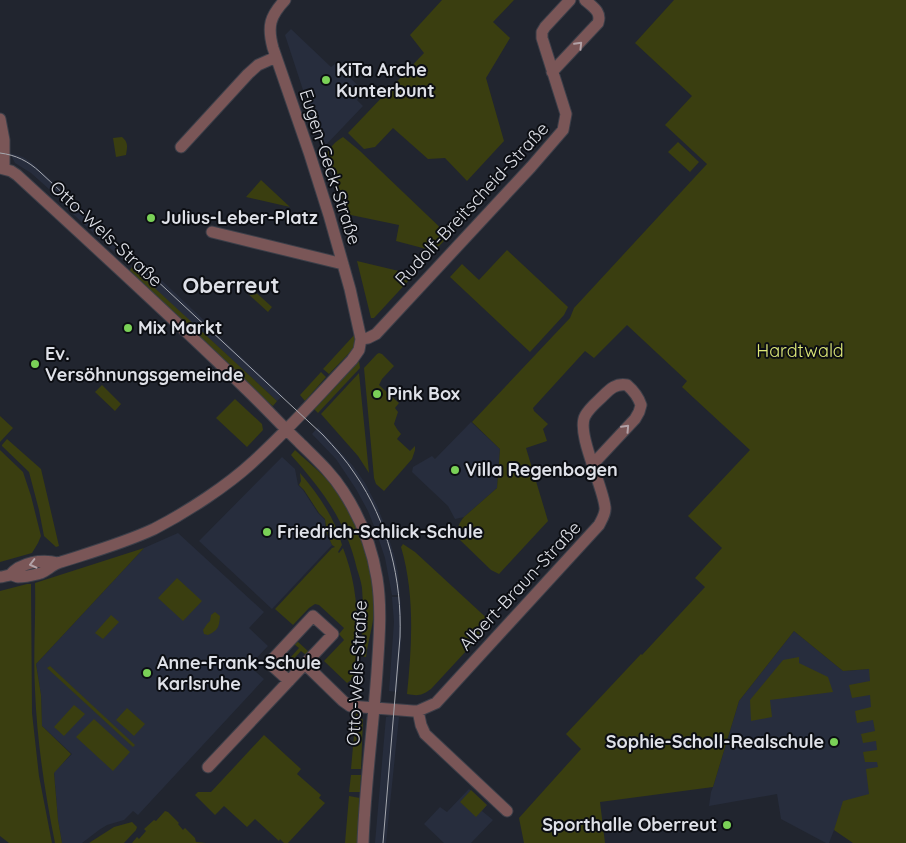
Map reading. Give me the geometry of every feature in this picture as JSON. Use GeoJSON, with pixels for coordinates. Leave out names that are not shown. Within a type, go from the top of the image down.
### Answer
{"type":"FeatureCollection","features":[{"type":"Feature","properties":{"kind":"street","name":"Eugen-Geck-Straße"},"geometry":{"type":"LineString","coordinates":[[285,0],[275,12],[269,28],[271,42],[319,182],[343,264],[360,345]]}},
{"type":"Feature","properties":{"kind":"street","name":"Rudolf-Breitscheid-Straße"},"geometry":{"type":"LineString","coordinates":[[5,576],[26,577],[44,572],[58,563],[96,552],[130,539],[176,517],[241,472],[310,406],[352,360],[360,345],[376,334],[560,135],[565,125],[566,114],[543,44],[542,32],[548,22],[570,0]]}},
{"type":"Feature","properties":{"kind":"street"},"geometry":{"type":"LineString","coordinates":[[552,72],[598,23],[599,15],[597,11],[586,0]]}},
{"type":"Feature","properties":{"kind":"street"},"geometry":{"type":"LineString","coordinates":[[181,147],[248,74],[258,65],[276,57]]}},
{"type":"Feature","properties":{"kind":"street","name":"Otto-Wels-Straße"},"geometry":{"type":"LineString","coordinates":[[0,118],[4,140],[2,168],[17,176],[207,351],[321,464],[343,490],[352,507],[368,541],[380,600],[379,647],[363,843]]}},
{"type":"Feature","properties":{"kind":"street"},"geometry":{"type":"LineString","coordinates":[[212,232],[343,264]]}},
{"type":"Feature","properties":{"kind":"street","name":"Albert-Braun-Straße"},"geometry":{"type":"LineString","coordinates":[[418,711],[431,706],[442,697],[600,525],[604,516],[605,505],[592,464],[583,421],[585,416],[613,387],[623,384],[627,385],[636,393],[639,399],[641,405],[639,412],[635,419],[592,464]]}},
{"type":"Feature","properties":{"kind":"street"},"geometry":{"type":"LineString","coordinates":[[208,767],[289,681],[305,664],[333,634],[313,616],[270,663],[289,681]]}},
{"type":"Feature","properties":{"kind":"street"},"geometry":{"type":"LineString","coordinates":[[305,664],[350,706],[418,711],[425,734],[507,811]]}},
{"type":"Feature","properties":{"kind":"shaded area","name":"KiTa Arche Kunterbunt"},"geometry":{"type":"Polygon","coordinates":[[[291,29],[331,67],[335,64],[365,92],[357,100],[363,106],[322,148],[285,35],[291,29]]]}},
{"type":"Feature","properties":{"kind":"shaded area"},"geometry":{"type":"Polygon","coordinates":[[[10,153],[23,157],[32,163],[66,194],[59,198],[31,173],[15,163],[10,153]]]}},
{"type":"Feature","properties":{"kind":"shaded area"},"geometry":{"type":"Polygon","coordinates":[[[69,196],[133,256],[126,263],[60,202],[69,196]]]}},
{"type":"Feature","properties":{"kind":"shaded area"},"geometry":{"type":"Polygon","coordinates":[[[139,259],[283,396],[277,401],[131,267],[139,259]]]}},
{"type":"Feature","properties":{"kind":"shaded area","name":"Villa Regenbogen"},"geometry":{"type":"Polygon","coordinates":[[[471,422],[500,449],[497,488],[464,517],[455,519],[448,506],[412,472],[413,467],[432,456],[435,459],[471,422]]]}},
{"type":"Feature","properties":{"kind":"shaded area"},"geometry":{"type":"Polygon","coordinates":[[[318,427],[353,466],[365,483],[377,506],[394,555],[400,595],[392,595],[385,558],[376,531],[356,489],[336,459],[312,434],[318,427]]]}},
{"type":"Feature","properties":{"kind":"shaded area","name":"Friedrich-Schlick-Schule"},"geometry":{"type":"Polygon","coordinates":[[[282,457],[295,469],[298,485],[325,520],[325,529],[332,545],[272,609],[199,541],[282,457]]]}},
{"type":"Feature","properties":{"kind":"shaded area","name":"Anne-Frank-Schule Karlsruhe"},"geometry":{"type":"Polygon","coordinates":[[[178,533],[264,612],[249,628],[268,646],[249,666],[264,679],[138,815],[133,811],[124,820],[107,825],[82,843],[62,843],[54,772],[72,754],[42,726],[41,695],[36,664],[144,548],[178,533]]]}},
{"type":"Feature","properties":{"kind":"shaded area"},"geometry":{"type":"Polygon","coordinates":[[[392,597],[400,597],[401,610],[401,641],[397,692],[389,691],[394,622],[392,597]]]}},
{"type":"Feature","properties":{"kind":"shaded area"},"geometry":{"type":"Polygon","coordinates":[[[794,631],[843,671],[870,669],[883,792],[834,830],[829,843],[781,819],[777,794],[709,806],[711,792],[739,701],[794,631]]]}},
{"type":"Feature","properties":{"kind":"shaded area"},"geometry":{"type":"Polygon","coordinates":[[[386,717],[399,717],[386,843],[375,843],[386,717]]]}},
{"type":"Feature","properties":{"kind":"shaded area"},"geometry":{"type":"Polygon","coordinates":[[[469,789],[487,805],[482,811],[493,820],[471,843],[444,843],[424,824],[440,807],[447,812],[469,789]]]}},
{"type":"Feature","properties":{"kind":"green space"},"geometry":{"type":"Polygon","coordinates":[[[442,0],[514,0],[493,22],[510,38],[486,78],[504,141],[467,181],[445,158],[428,159],[393,128],[375,147],[364,149],[348,133],[424,53],[410,35],[442,0]]]}},
{"type":"Feature","properties":{"kind":"green space","name":"Hardtwald"},"geometry":{"type":"Polygon","coordinates":[[[674,0],[906,0],[906,843],[853,843],[834,830],[843,801],[869,794],[866,769],[878,767],[877,762],[865,762],[863,752],[877,750],[876,741],[863,743],[861,734],[875,731],[873,720],[857,723],[855,711],[871,707],[870,695],[852,698],[849,685],[870,681],[869,669],[843,671],[794,631],[739,701],[713,787],[600,802],[605,843],[524,843],[519,818],[581,749],[566,734],[705,587],[695,578],[722,548],[688,516],[750,450],[682,387],[687,381],[627,325],[594,358],[585,351],[533,408],[548,424],[543,429],[547,441],[526,448],[548,521],[499,574],[491,570],[458,538],[458,527],[464,517],[497,488],[500,449],[472,422],[570,318],[574,308],[707,164],[665,125],[692,96],[635,43],[674,0]]]}},
{"type":"Feature","properties":{"kind":"green space"},"geometry":{"type":"Polygon","coordinates":[[[122,137],[127,143],[126,155],[116,157],[113,138],[122,137]]]}},
{"type":"Feature","properties":{"kind":"green space"},"geometry":{"type":"Polygon","coordinates":[[[343,137],[449,236],[434,251],[396,241],[399,225],[346,214],[326,155],[333,145],[343,137]]]}},
{"type":"Feature","properties":{"kind":"green space"},"geometry":{"type":"Polygon","coordinates":[[[678,142],[699,162],[690,172],[668,152],[678,142]]]}},
{"type":"Feature","properties":{"kind":"green space"},"geometry":{"type":"Polygon","coordinates":[[[261,180],[290,207],[246,197],[261,180]]]}},
{"type":"Feature","properties":{"kind":"green space"},"geometry":{"type":"Polygon","coordinates":[[[507,250],[568,307],[564,315],[530,352],[450,277],[462,264],[479,280],[507,250]]]}},
{"type":"Feature","properties":{"kind":"green space"},"geometry":{"type":"Polygon","coordinates":[[[357,261],[403,272],[410,279],[374,318],[371,318],[357,261]]]}},
{"type":"Feature","properties":{"kind":"green space"},"geometry":{"type":"Polygon","coordinates":[[[132,267],[277,401],[273,406],[128,273],[132,267]]]}},
{"type":"Feature","properties":{"kind":"green space"},"geometry":{"type":"Polygon","coordinates":[[[250,287],[272,307],[268,312],[246,292],[250,287]]]}},
{"type":"Feature","properties":{"kind":"green space"},"geometry":{"type":"Polygon","coordinates":[[[356,333],[357,342],[353,349],[329,374],[323,369],[356,333]]]}},
{"type":"Feature","properties":{"kind":"green space"},"geometry":{"type":"Polygon","coordinates":[[[379,353],[394,366],[379,385],[399,403],[395,408],[398,412],[394,424],[401,434],[397,439],[410,451],[415,446],[412,459],[384,491],[376,484],[374,478],[364,368],[379,353]]]}},
{"type":"Feature","properties":{"kind":"green space"},"geometry":{"type":"Polygon","coordinates":[[[359,361],[360,368],[318,413],[314,409],[359,361]]]}},
{"type":"Feature","properties":{"kind":"green space"},"geometry":{"type":"Polygon","coordinates":[[[321,372],[326,377],[305,401],[300,395],[321,372]]]}},
{"type":"Feature","properties":{"kind":"green space"},"geometry":{"type":"Polygon","coordinates":[[[359,373],[369,473],[358,456],[321,414],[359,373]]]}},
{"type":"Feature","properties":{"kind":"green space"},"geometry":{"type":"Polygon","coordinates":[[[102,385],[121,404],[115,411],[95,392],[102,385]]]}},
{"type":"Feature","properties":{"kind":"green space"},"geometry":{"type":"Polygon","coordinates":[[[235,399],[262,424],[263,430],[247,447],[216,418],[235,399]]]}},
{"type":"Feature","properties":{"kind":"green space"},"geometry":{"type":"Polygon","coordinates":[[[0,416],[13,428],[0,442],[0,416]]]}},
{"type":"Feature","properties":{"kind":"green space"},"geometry":{"type":"Polygon","coordinates":[[[7,439],[41,469],[59,546],[56,547],[44,536],[29,472],[2,446],[7,439]]]}},
{"type":"Feature","properties":{"kind":"green space"},"geometry":{"type":"Polygon","coordinates":[[[0,450],[23,472],[41,536],[32,553],[0,562],[0,450]]]}},
{"type":"Feature","properties":{"kind":"green space"},"geometry":{"type":"Polygon","coordinates":[[[295,450],[332,485],[351,513],[364,545],[369,561],[374,594],[373,622],[366,657],[360,656],[363,614],[362,588],[347,536],[323,494],[291,455],[295,450]]]}},
{"type":"Feature","properties":{"kind":"green space"},"geometry":{"type":"Polygon","coordinates":[[[300,473],[313,489],[335,525],[342,545],[338,552],[343,548],[353,580],[357,612],[357,644],[354,678],[347,683],[324,661],[344,640],[339,634],[344,628],[319,605],[315,604],[309,608],[293,625],[275,609],[335,547],[332,545],[325,529],[325,519],[299,485],[301,481],[300,473]]]}},
{"type":"Feature","properties":{"kind":"green space"},"geometry":{"type":"Polygon","coordinates":[[[403,544],[415,552],[492,623],[431,689],[417,695],[407,694],[411,620],[409,583],[401,547],[403,544]]]}},
{"type":"Feature","properties":{"kind":"green space"},"geometry":{"type":"Polygon","coordinates":[[[144,548],[36,664],[41,695],[42,726],[71,754],[54,773],[62,843],[55,843],[42,767],[36,709],[34,663],[35,583],[144,548]]]}},
{"type":"Feature","properties":{"kind":"green space"},"geometry":{"type":"Polygon","coordinates":[[[177,578],[202,601],[183,621],[158,598],[177,578]]]}},
{"type":"Feature","properties":{"kind":"green space"},"geometry":{"type":"Polygon","coordinates":[[[31,584],[32,713],[39,776],[52,843],[9,843],[0,836],[0,591],[31,584]]]}},
{"type":"Feature","properties":{"kind":"green space"},"geometry":{"type":"Polygon","coordinates":[[[215,612],[220,616],[218,627],[208,635],[204,634],[203,630],[210,621],[211,615],[215,612]]]}},
{"type":"Feature","properties":{"kind":"green space"},"geometry":{"type":"Polygon","coordinates":[[[111,615],[119,622],[103,639],[95,633],[111,615]]]}},
{"type":"Feature","properties":{"kind":"green space"},"geometry":{"type":"Polygon","coordinates":[[[297,641],[309,652],[306,655],[301,651],[285,668],[290,673],[287,676],[275,664],[277,661],[283,666],[299,648],[294,644],[297,641]]]}},
{"type":"Feature","properties":{"kind":"green space"},"geometry":{"type":"Polygon","coordinates":[[[799,657],[799,663],[828,677],[833,692],[770,700],[772,717],[751,721],[750,700],[783,660],[799,657]]]}},
{"type":"Feature","properties":{"kind":"green space"},"geometry":{"type":"Polygon","coordinates":[[[50,666],[135,745],[133,747],[47,668],[50,666]]]}},
{"type":"Feature","properties":{"kind":"green space"},"geometry":{"type":"Polygon","coordinates":[[[74,705],[85,714],[64,736],[54,727],[74,705]]]}},
{"type":"Feature","properties":{"kind":"green space"},"geometry":{"type":"Polygon","coordinates":[[[127,708],[145,724],[134,736],[116,720],[127,708]]]}},
{"type":"Feature","properties":{"kind":"green space"},"geometry":{"type":"Polygon","coordinates":[[[356,713],[363,720],[361,769],[351,769],[356,713]]]}},
{"type":"Feature","properties":{"kind":"green space"},"geometry":{"type":"Polygon","coordinates":[[[94,719],[130,752],[113,771],[76,737],[94,719]]]}},
{"type":"Feature","properties":{"kind":"green space"},"geometry":{"type":"Polygon","coordinates":[[[264,735],[301,769],[297,774],[321,795],[319,798],[325,803],[288,843],[284,843],[280,839],[279,841],[255,819],[247,827],[224,806],[215,815],[195,795],[198,792],[211,792],[264,735]]]}},
{"type":"Feature","properties":{"kind":"green space"},"geometry":{"type":"Polygon","coordinates":[[[351,775],[361,775],[360,792],[349,792],[351,775]]]}},
{"type":"Feature","properties":{"kind":"green space"},"geometry":{"type":"Polygon","coordinates":[[[471,790],[487,805],[476,817],[460,802],[471,790]]]}},
{"type":"Feature","properties":{"kind":"green space"},"geometry":{"type":"Polygon","coordinates":[[[349,796],[360,798],[359,843],[345,843],[349,796]]]}},
{"type":"Feature","properties":{"kind":"green space"},"geometry":{"type":"Polygon","coordinates":[[[165,811],[179,823],[183,830],[185,828],[195,838],[196,842],[206,843],[132,843],[137,837],[139,839],[146,831],[144,829],[154,820],[156,821],[165,811]]]}},
{"type":"Feature","properties":{"kind":"green space"},"geometry":{"type":"Polygon","coordinates":[[[132,822],[137,827],[136,830],[124,843],[89,843],[114,827],[132,822]]]}},
{"type":"Feature","properties":{"kind":"tram line"},"geometry":{"type":"LineString","coordinates":[[0,153],[22,159],[40,172],[323,435],[348,464],[366,492],[384,531],[391,552],[400,615],[400,637],[383,843]]}},
{"type":"Feature","properties":{"kind":"place","name":"KiTa Arche Kunterbunt"},"geometry":{"type":"Point","coordinates":[326,80]}},
{"type":"Feature","properties":{"kind":"place","name":"Julius-Leber-Platz"},"geometry":{"type":"Point","coordinates":[151,218]}},
{"type":"Feature","properties":{"kind":"place","name":"Mix Markt"},"geometry":{"type":"Point","coordinates":[128,328]}},
{"type":"Feature","properties":{"kind":"place","name":"Ev. Versöhnungsgemeinde"},"geometry":{"type":"Point","coordinates":[35,364]}},
{"type":"Feature","properties":{"kind":"place","name":"Pink Box"},"geometry":{"type":"Point","coordinates":[377,394]}},
{"type":"Feature","properties":{"kind":"place","name":"Villa Regenbogen"},"geometry":{"type":"Point","coordinates":[455,470]}},
{"type":"Feature","properties":{"kind":"place","name":"Friedrich-Schlick-Schule"},"geometry":{"type":"Point","coordinates":[267,532]}},
{"type":"Feature","properties":{"kind":"place","name":"Anne-Frank-Schule Karlsruhe"},"geometry":{"type":"Point","coordinates":[147,673]}},
{"type":"Feature","properties":{"kind":"place","name":"Sophie-Scholl-Realschule"},"geometry":{"type":"Point","coordinates":[834,742]}},
{"type":"Feature","properties":{"kind":"place","name":"Sporthalle Oberreut"},"geometry":{"type":"Point","coordinates":[727,825]}},
{"type":"Feature","properties":{"kind":"district","name":"Oberreut"},"geometry":{"type":"Point","coordinates":[231,285]}}]}
